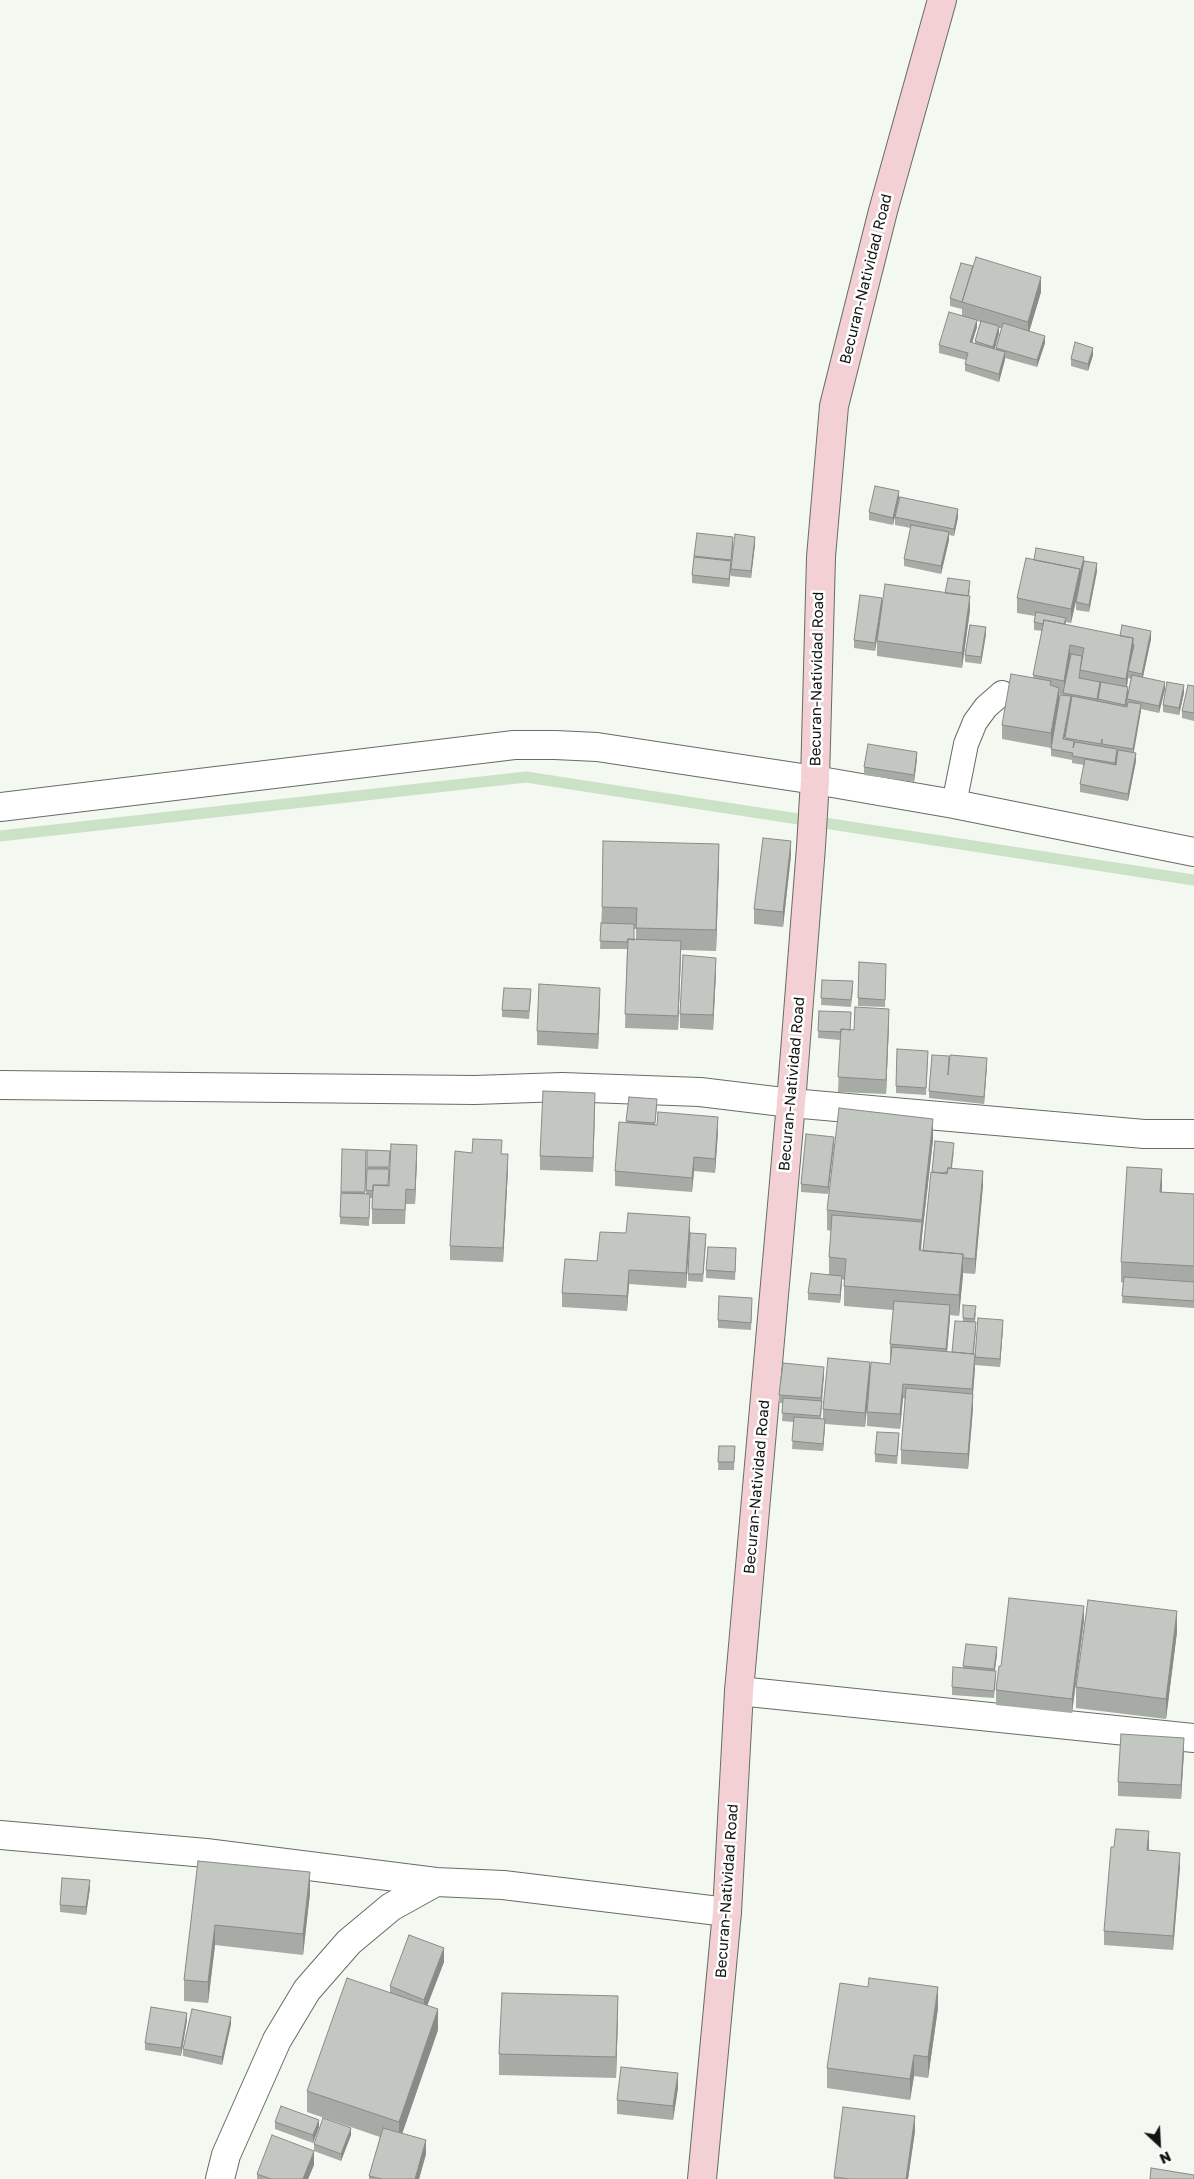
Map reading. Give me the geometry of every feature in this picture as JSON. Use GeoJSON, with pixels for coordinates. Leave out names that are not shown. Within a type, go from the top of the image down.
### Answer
{"type":"FeatureCollection","features":[{"type":"Feature","properties":{"kind":"street","name":"Becuran-Natividad Road"},"geometry":{"type":"LineString","coordinates":[[702,2179],[727,1912],[739,1691],[791,1103],[811,847],[821,557],[834,406],[883,211],[942,0]]}},
{"type":"Feature","properties":{"kind":"street"},"geometry":{"type":"LineString","coordinates":[[0,807],[514,745],[597,747],[814,792],[954,804],[1194,852]]}},
{"type":"Feature","properties":{"kind":"street"},"geometry":{"type":"LineString","coordinates":[[0,1086],[475,1090],[562,1087],[700,1092],[791,1103],[1144,1134],[1194,1134]]}},
{"type":"Feature","properties":{"kind":"street"},"geometry":{"type":"LineString","coordinates":[[739,1691],[1194,1738]]}},
{"type":"Feature","properties":{"kind":"street"},"geometry":{"type":"LineString","coordinates":[[0,1835],[206,1853],[436,1882],[503,1885],[727,1912]]}},
{"type":"Feature","properties":{"kind":"street"},"geometry":{"type":"LineString","coordinates":[[220,2179],[226,2155],[277,2040],[307,1990],[349,1942],[392,1907],[436,1882]]}},
{"type":"Feature","properties":{"kind":"lane"},"geometry":{"type":"LineString","coordinates":[[954,804],[966,744],[975,722],[986,706],[1002,692]]}},
{"type":"Feature","properties":{"kind":"building"},"geometry":{"type":"Polygon","coordinates":[[[976,257],[1041,277],[1028,322],[962,302],[976,257]]]}},
{"type":"Feature","properties":{"kind":"building"},"geometry":{"type":"Polygon","coordinates":[[[961,263],[973,266],[962,302],[950,298],[961,263]]]}},
{"type":"Feature","properties":{"kind":"building"},"geometry":{"type":"Polygon","coordinates":[[[949,312],[977,320],[970,342],[1005,352],[999,374],[965,364],[968,353],[939,345],[949,312]]]}},
{"type":"Feature","properties":{"kind":"building"},"geometry":{"type":"Polygon","coordinates":[[[981,321],[999,326],[993,347],[975,341],[981,321]]]}},
{"type":"Feature","properties":{"kind":"building"},"geometry":{"type":"Polygon","coordinates":[[[1003,323],[1045,336],[1037,360],[996,348],[1003,323]]]}},
{"type":"Feature","properties":{"kind":"building"},"geometry":{"type":"Polygon","coordinates":[[[1075,342],[1093,348],[1088,364],[1071,359],[1075,342]]]}},
{"type":"Feature","properties":{"kind":"building"},"geometry":{"type":"Polygon","coordinates":[[[875,486],[899,491],[893,518],[869,512],[875,486]]]}},
{"type":"Feature","properties":{"kind":"building"},"geometry":{"type":"Polygon","coordinates":[[[900,497],[958,509],[954,529],[895,517],[900,497]]]}},
{"type":"Feature","properties":{"kind":"building"},"geometry":{"type":"Polygon","coordinates":[[[911,525],[949,532],[941,566],[904,559],[911,525]]]}},
{"type":"Feature","properties":{"kind":"building"},"geometry":{"type":"Polygon","coordinates":[[[697,533],[733,537],[731,560],[694,556],[697,533]]]}},
{"type":"Feature","properties":{"kind":"building"},"geometry":{"type":"Polygon","coordinates":[[[735,534],[755,537],[751,571],[731,569],[735,534]]]}},
{"type":"Feature","properties":{"kind":"building"},"geometry":{"type":"Polygon","coordinates":[[[1036,548],[1084,557],[1080,574],[1080,569],[1034,560],[1036,548]]]}},
{"type":"Feature","properties":{"kind":"building"},"geometry":{"type":"Polygon","coordinates":[[[694,557],[731,561],[729,579],[692,575],[694,557]]]}},
{"type":"Feature","properties":{"kind":"building"},"geometry":{"type":"Polygon","coordinates":[[[1026,558],[1080,569],[1071,609],[1017,598],[1026,558]]]}},
{"type":"Feature","properties":{"kind":"building"},"geometry":{"type":"Polygon","coordinates":[[[1084,561],[1097,563],[1089,605],[1076,602],[1084,561]]]}},
{"type":"Feature","properties":{"kind":"building"},"geometry":{"type":"Polygon","coordinates":[[[948,578],[970,581],[968,596],[945,593],[948,578]]]}},
{"type":"Feature","properties":{"kind":"building"},"geometry":{"type":"Polygon","coordinates":[[[885,584],[970,596],[962,653],[877,641],[885,584]]]}},
{"type":"Feature","properties":{"kind":"building"},"geometry":{"type":"Polygon","coordinates":[[[860,595],[882,598],[875,643],[854,640],[860,595]]]}},
{"type":"Feature","properties":{"kind":"building"},"geometry":{"type":"Polygon","coordinates":[[[1036,612],[1066,618],[1064,624],[1044,620],[1043,624],[1034,622],[1036,612]]]}},
{"type":"Feature","properties":{"kind":"building"},"geometry":{"type":"Polygon","coordinates":[[[1044,620],[1133,638],[1126,679],[1080,670],[1084,648],[1070,645],[1064,681],[1033,675],[1044,620]]]}},
{"type":"Feature","properties":{"kind":"building"},"geometry":{"type":"Polygon","coordinates":[[[970,625],[986,627],[981,657],[965,655],[970,625]]]}},
{"type":"Feature","properties":{"kind":"building"},"geometry":{"type":"Polygon","coordinates":[[[1122,625],[1151,631],[1142,674],[1128,671],[1134,645],[1133,638],[1120,636],[1122,625]]]}},
{"type":"Feature","properties":{"kind":"building"},"geometry":{"type":"Polygon","coordinates":[[[1071,654],[1082,656],[1079,678],[1100,682],[1097,699],[1063,693],[1071,654]]]}},
{"type":"Feature","properties":{"kind":"building"},"geometry":{"type":"Polygon","coordinates":[[[1011,674],[1051,681],[1050,685],[1059,688],[1051,733],[1002,725],[1011,674]]]}},
{"type":"Feature","properties":{"kind":"building"},"geometry":{"type":"Polygon","coordinates":[[[1132,675],[1165,682],[1159,706],[1127,699],[1132,675]]]}},
{"type":"Feature","properties":{"kind":"building"},"geometry":{"type":"Polygon","coordinates":[[[1101,682],[1128,687],[1125,705],[1098,699],[1101,682]]]}},
{"type":"Feature","properties":{"kind":"building"},"geometry":{"type":"Polygon","coordinates":[[[1167,682],[1184,685],[1179,708],[1163,705],[1167,682]]]}},
{"type":"Feature","properties":{"kind":"building"},"geometry":{"type":"Polygon","coordinates":[[[1188,685],[1194,686],[1194,713],[1182,711],[1188,685]]]}},
{"type":"Feature","properties":{"kind":"building"},"geometry":{"type":"Polygon","coordinates":[[[1060,695],[1071,696],[1063,739],[1074,741],[1073,748],[1075,742],[1117,749],[1115,763],[1072,756],[1073,753],[1051,749],[1060,695]]]}},
{"type":"Feature","properties":{"kind":"building"},"geometry":{"type":"Polygon","coordinates":[[[1072,696],[1127,707],[1128,702],[1141,704],[1133,749],[1102,744],[1102,739],[1101,744],[1065,738],[1072,696]]]}},
{"type":"Feature","properties":{"kind":"building"},"geometry":{"type":"Polygon","coordinates":[[[868,744],[917,752],[914,775],[864,767],[868,744]]]}},
{"type":"Feature","properties":{"kind":"building"},"geometry":{"type":"Polygon","coordinates":[[[1118,750],[1136,753],[1128,794],[1080,784],[1085,759],[1116,765],[1118,750]]]}},
{"type":"Feature","properties":{"kind":"building"},"geometry":{"type":"Polygon","coordinates":[[[763,838],[791,841],[783,912],[754,909],[763,838]]]}},
{"type":"Feature","properties":{"kind":"building"},"geometry":{"type":"Polygon","coordinates":[[[603,841],[719,844],[716,930],[636,928],[637,908],[602,907],[603,841]]]}},
{"type":"Feature","properties":{"kind":"building"},"geometry":{"type":"Polygon","coordinates":[[[601,923],[634,924],[634,940],[628,939],[627,942],[600,941],[601,923]]]}},
{"type":"Feature","properties":{"kind":"building"},"geometry":{"type":"Polygon","coordinates":[[[628,939],[681,941],[678,1016],[625,1014],[628,939]]]}},
{"type":"Feature","properties":{"kind":"building"},"geometry":{"type":"Polygon","coordinates":[[[683,955],[716,958],[713,1015],[680,1014],[683,955]]]}},
{"type":"Feature","properties":{"kind":"building"},"geometry":{"type":"Polygon","coordinates":[[[859,962],[886,964],[885,1000],[858,998],[859,962]]]}},
{"type":"Feature","properties":{"kind":"building"},"geometry":{"type":"Polygon","coordinates":[[[822,980],[853,981],[851,1000],[821,998],[822,980]]]}},
{"type":"Feature","properties":{"kind":"building"},"geometry":{"type":"Polygon","coordinates":[[[539,984],[600,988],[598,1034],[537,1031],[539,984]]]}},
{"type":"Feature","properties":{"kind":"building"},"geometry":{"type":"Polygon","coordinates":[[[504,988],[531,989],[529,1011],[502,1010],[504,988]]]}},
{"type":"Feature","properties":{"kind":"building"},"geometry":{"type":"Polygon","coordinates":[[[855,1007],[889,1009],[886,1080],[838,1077],[841,1029],[854,1030],[855,1007]]]}},
{"type":"Feature","properties":{"kind":"building"},"geometry":{"type":"Polygon","coordinates":[[[819,1011],[851,1012],[850,1030],[841,1029],[841,1032],[818,1031],[819,1011]]]}},
{"type":"Feature","properties":{"kind":"building"},"geometry":{"type":"Polygon","coordinates":[[[897,1049],[928,1051],[926,1088],[896,1086],[897,1049]]]}},
{"type":"Feature","properties":{"kind":"building"},"geometry":{"type":"Polygon","coordinates":[[[932,1055],[949,1056],[948,1075],[950,1055],[987,1058],[984,1097],[929,1091],[932,1055]]]}},
{"type":"Feature","properties":{"kind":"building"},"geometry":{"type":"Polygon","coordinates":[[[543,1091],[595,1093],[593,1158],[540,1156],[543,1091]]]}},
{"type":"Feature","properties":{"kind":"building"},"geometry":{"type":"Polygon","coordinates":[[[629,1097],[657,1099],[655,1123],[626,1121],[629,1097]]]}},
{"type":"Feature","properties":{"kind":"building"},"geometry":{"type":"Polygon","coordinates":[[[839,1108],[933,1119],[922,1220],[827,1210],[839,1108]]]}},
{"type":"Feature","properties":{"kind":"building"},"geometry":{"type":"Polygon","coordinates":[[[658,1112],[718,1117],[715,1159],[694,1157],[692,1178],[615,1171],[619,1122],[657,1125],[658,1112]]]}},
{"type":"Feature","properties":{"kind":"building"},"geometry":{"type":"Polygon","coordinates":[[[806,1134],[834,1137],[828,1187],[801,1184],[806,1134]]]}},
{"type":"Feature","properties":{"kind":"building"},"geometry":{"type":"Polygon","coordinates":[[[473,1139],[502,1140],[501,1154],[508,1154],[503,1248],[450,1246],[455,1151],[472,1153],[473,1139]]]}},
{"type":"Feature","properties":{"kind":"building"},"geometry":{"type":"Polygon","coordinates":[[[935,1141],[954,1143],[951,1168],[948,1168],[945,1173],[932,1172],[935,1141]]]}},
{"type":"Feature","properties":{"kind":"building"},"geometry":{"type":"Polygon","coordinates":[[[391,1144],[417,1145],[415,1190],[406,1189],[405,1210],[372,1209],[373,1185],[389,1186],[391,1144]]]}},
{"type":"Feature","properties":{"kind":"building"},"geometry":{"type":"Polygon","coordinates":[[[342,1149],[366,1150],[365,1192],[341,1192],[342,1149]]]}},
{"type":"Feature","properties":{"kind":"building"},"geometry":{"type":"Polygon","coordinates":[[[367,1150],[390,1151],[389,1167],[367,1167],[367,1150]]]}},
{"type":"Feature","properties":{"kind":"building"},"geometry":{"type":"Polygon","coordinates":[[[1127,1167],[1162,1169],[1160,1192],[1194,1194],[1194,1266],[1121,1262],[1127,1167]]]}},
{"type":"Feature","properties":{"kind":"building"},"geometry":{"type":"Polygon","coordinates":[[[948,1168],[983,1171],[975,1259],[963,1258],[963,1254],[923,1251],[931,1172],[947,1174],[948,1168]]]}},
{"type":"Feature","properties":{"kind":"building"},"geometry":{"type":"Polygon","coordinates":[[[367,1169],[389,1169],[388,1185],[373,1185],[373,1191],[366,1190],[367,1169]]]}},
{"type":"Feature","properties":{"kind":"building"},"geometry":{"type":"Polygon","coordinates":[[[341,1193],[370,1194],[369,1218],[340,1217],[341,1193]]]}},
{"type":"Feature","properties":{"kind":"building"},"geometry":{"type":"Polygon","coordinates":[[[628,1213],[690,1217],[686,1273],[629,1270],[627,1296],[562,1293],[565,1259],[597,1261],[600,1232],[626,1233],[628,1213]]]}},
{"type":"Feature","properties":{"kind":"building"},"geometry":{"type":"Polygon","coordinates":[[[832,1215],[922,1222],[919,1250],[963,1254],[959,1295],[844,1286],[846,1259],[829,1257],[832,1215]]]}},
{"type":"Feature","properties":{"kind":"building"},"geometry":{"type":"Polygon","coordinates":[[[690,1233],[706,1234],[703,1274],[688,1274],[690,1233]]]}},
{"type":"Feature","properties":{"kind":"building"},"geometry":{"type":"Polygon","coordinates":[[[708,1247],[736,1248],[735,1272],[706,1270],[708,1247]]]}},
{"type":"Feature","properties":{"kind":"building"},"geometry":{"type":"Polygon","coordinates":[[[811,1273],[842,1276],[840,1295],[808,1293],[811,1273]]]}},
{"type":"Feature","properties":{"kind":"building"},"geometry":{"type":"Polygon","coordinates":[[[1124,1277],[1194,1282],[1194,1301],[1122,1296],[1124,1277]]]}},
{"type":"Feature","properties":{"kind":"building"},"geometry":{"type":"Polygon","coordinates":[[[719,1296],[752,1298],[751,1323],[718,1320],[719,1296]]]}},
{"type":"Feature","properties":{"kind":"building"},"geometry":{"type":"Polygon","coordinates":[[[894,1301],[950,1305],[946,1349],[890,1344],[894,1301]]]}},
{"type":"Feature","properties":{"kind":"building"},"geometry":{"type":"Polygon","coordinates":[[[963,1305],[976,1306],[974,1319],[963,1318],[963,1305]]]}},
{"type":"Feature","properties":{"kind":"building"},"geometry":{"type":"Polygon","coordinates":[[[978,1318],[1003,1320],[1000,1359],[975,1357],[978,1318]]]}},
{"type":"Feature","properties":{"kind":"building"},"geometry":{"type":"Polygon","coordinates":[[[955,1321],[976,1322],[973,1354],[952,1352],[955,1321]]]}},
{"type":"Feature","properties":{"kind":"building"},"geometry":{"type":"Polygon","coordinates":[[[892,1347],[975,1354],[972,1389],[903,1384],[900,1414],[867,1412],[871,1362],[890,1364],[892,1347]]]}},
{"type":"Feature","properties":{"kind":"building"},"geometry":{"type":"Polygon","coordinates":[[[828,1358],[870,1362],[865,1413],[823,1409],[828,1358]]]}},
{"type":"Feature","properties":{"kind":"building"},"geometry":{"type":"Polygon","coordinates":[[[783,1363],[824,1367],[821,1398],[779,1395],[783,1363]]]}},
{"type":"Feature","properties":{"kind":"building"},"geometry":{"type":"Polygon","coordinates":[[[906,1388],[973,1394],[968,1454],[901,1450],[906,1388]]]}},
{"type":"Feature","properties":{"kind":"building"},"geometry":{"type":"Polygon","coordinates":[[[783,1398],[822,1401],[820,1416],[782,1413],[783,1398]]]}},
{"type":"Feature","properties":{"kind":"building"},"geometry":{"type":"Polygon","coordinates":[[[794,1417],[825,1419],[823,1444],[792,1441],[794,1417]]]}},
{"type":"Feature","properties":{"kind":"building"},"geometry":{"type":"Polygon","coordinates":[[[877,1432],[899,1433],[897,1456],[875,1454],[877,1432]]]}},
{"type":"Feature","properties":{"kind":"building"},"geometry":{"type":"Polygon","coordinates":[[[719,1446],[735,1446],[734,1462],[718,1462],[719,1446]]]}},
{"type":"Feature","properties":{"kind":"building"},"geometry":{"type":"Polygon","coordinates":[[[1009,1598],[1084,1606],[1072,1699],[996,1690],[999,1666],[1001,1666],[1009,1598]]]}},
{"type":"Feature","properties":{"kind":"building"},"geometry":{"type":"Polygon","coordinates":[[[1088,1600],[1177,1611],[1166,1699],[1076,1687],[1088,1600]]]}},
{"type":"Feature","properties":{"kind":"building"},"geometry":{"type":"Polygon","coordinates":[[[966,1644],[997,1647],[994,1669],[963,1666],[966,1644]]]}},
{"type":"Feature","properties":{"kind":"building"},"geometry":{"type":"Polygon","coordinates":[[[953,1667],[996,1671],[994,1691],[952,1687],[953,1667]]]}},
{"type":"Feature","properties":{"kind":"building"},"geometry":{"type":"Polygon","coordinates":[[[1121,1734],[1184,1738],[1181,1785],[1118,1782],[1121,1734]]]}},
{"type":"Feature","properties":{"kind":"building"},"geometry":{"type":"Polygon","coordinates":[[[1116,1829],[1149,1831],[1147,1850],[1180,1853],[1173,1936],[1104,1931],[1111,1847],[1114,1847],[1116,1829]]]}},
{"type":"Feature","properties":{"kind":"building"},"geometry":{"type":"Polygon","coordinates":[[[198,1861],[310,1872],[303,1934],[215,1925],[208,1982],[184,1980],[198,1861]]]}},
{"type":"Feature","properties":{"kind":"building"},"geometry":{"type":"Polygon","coordinates":[[[62,1878],[90,1880],[86,1907],[60,1905],[62,1878]]]}},
{"type":"Feature","properties":{"kind":"building"},"geometry":{"type":"Polygon","coordinates":[[[409,1935],[444,1948],[424,2000],[390,1986],[409,1935]]]}},
{"type":"Feature","properties":{"kind":"building"},"geometry":{"type":"Polygon","coordinates":[[[347,1978],[438,2009],[399,2122],[307,2091],[347,1978]]]}},
{"type":"Feature","properties":{"kind":"building"},"geometry":{"type":"Polygon","coordinates":[[[869,1978],[938,1987],[928,2057],[914,2055],[910,2079],[827,2068],[840,1983],[868,1987],[869,1978]]]}},
{"type":"Feature","properties":{"kind":"building"},"geometry":{"type":"Polygon","coordinates":[[[502,1993],[618,1996],[616,2057],[499,2054],[502,1993]]]}},
{"type":"Feature","properties":{"kind":"building"},"geometry":{"type":"Polygon","coordinates":[[[151,2007],[187,2013],[181,2048],[145,2043],[151,2007]]]}},
{"type":"Feature","properties":{"kind":"building"},"geometry":{"type":"Polygon","coordinates":[[[192,2009],[231,2017],[222,2057],[183,2049],[192,2009]]]}},
{"type":"Feature","properties":{"kind":"building"},"geometry":{"type":"Polygon","coordinates":[[[621,2067],[678,2073],[673,2106],[617,2100],[621,2067]]]}},
{"type":"Feature","properties":{"kind":"building"},"geometry":{"type":"Polygon","coordinates":[[[281,2106],[319,2120],[313,2135],[275,2122],[281,2106]]]}},
{"type":"Feature","properties":{"kind":"building"},"geometry":{"type":"Polygon","coordinates":[[[843,2107],[915,2116],[906,2179],[850,2179],[834,2177],[843,2107]]]}},
{"type":"Feature","properties":{"kind":"building"},"geometry":{"type":"Polygon","coordinates":[[[323,2118],[351,2128],[341,2154],[314,2144],[323,2118]]]}},
{"type":"Feature","properties":{"kind":"building"},"geometry":{"type":"Polygon","coordinates":[[[383,2128],[426,2140],[415,2179],[382,2179],[369,2176],[383,2128]]]}},
{"type":"Feature","properties":{"kind":"building"},"geometry":{"type":"Polygon","coordinates":[[[272,2135],[314,2151],[303,2179],[271,2179],[257,2174],[272,2135]]]}},
{"type":"Feature","properties":{"kind":"building"},"geometry":{"type":"Polygon","coordinates":[[[1151,2168],[1194,2175],[1194,2179],[1150,2179],[1151,2168]]]}},
{"type":"Feature","properties":{"kind":"waterway"},"geometry":{"type":"LineString","coordinates":[[0,836],[526,777],[1194,880]]}}]}
